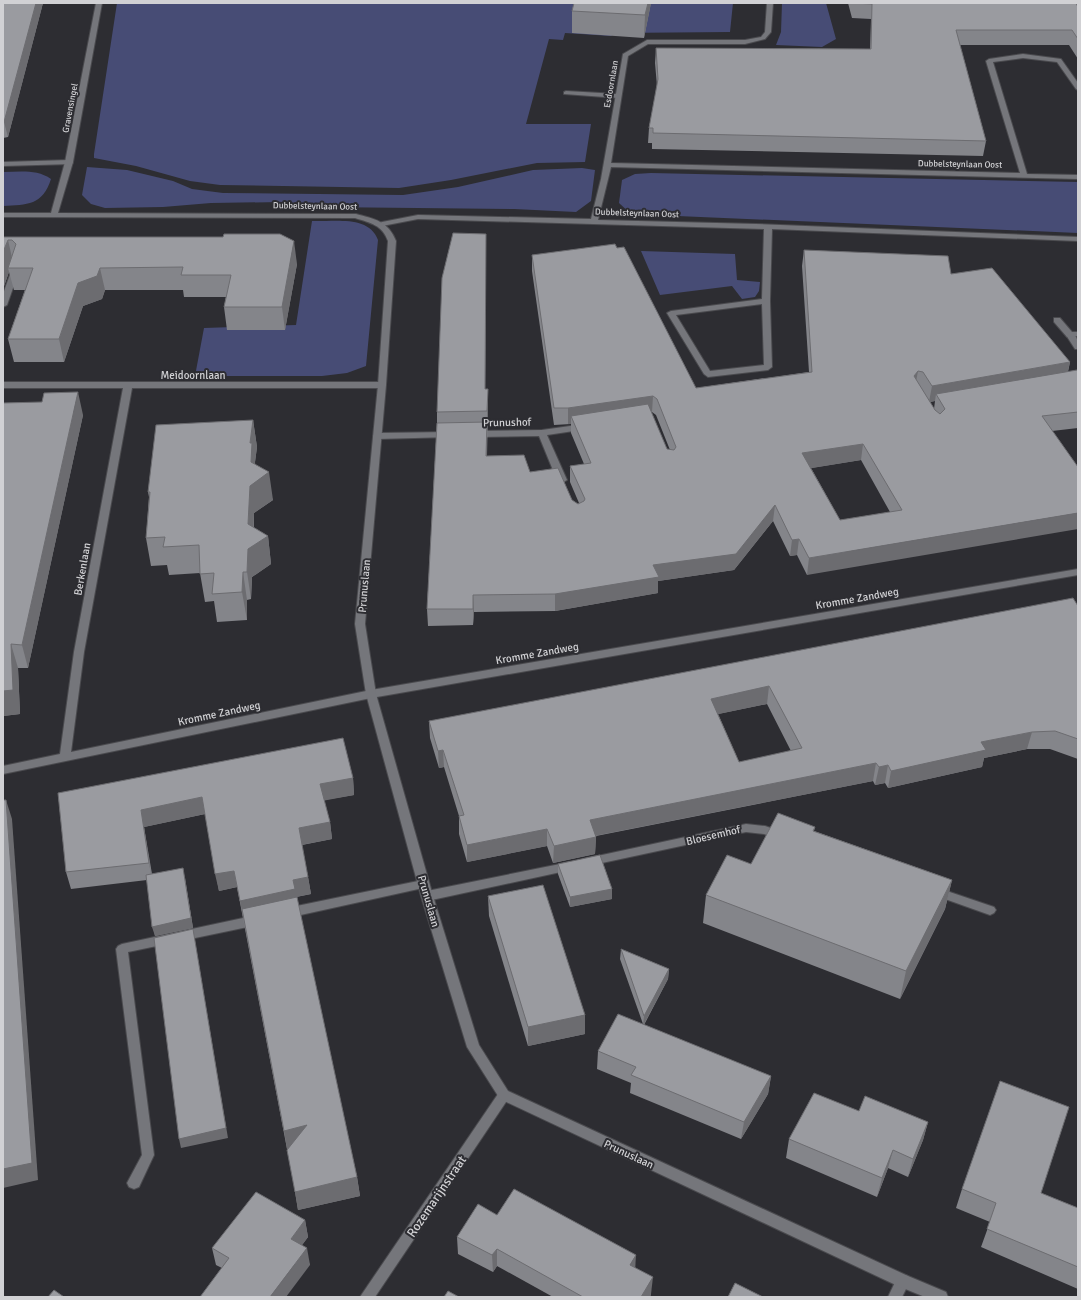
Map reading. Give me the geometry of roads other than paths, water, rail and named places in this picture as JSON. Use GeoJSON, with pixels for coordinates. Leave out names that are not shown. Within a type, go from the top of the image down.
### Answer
{"type":"FeatureCollection","features":[{"type":"Feature","properties":{"kind":"street","name":"Gravensingel"},"geometry":{"type":"LineString","coordinates":[[54,215],[69,162],[99,3]]}},
{"type":"Feature","properties":{"kind":"street","name":"Esdoornlaan"},"geometry":{"type":"LineString","coordinates":[[594,221],[605,179],[625,55],[647,42],[745,42],[763,38],[768,32],[770,3]]}},
{"type":"Feature","properties":{"kind":"street","name":"Dubbelsteynlaan Oost"},"geometry":{"type":"LineString","coordinates":[[1024,176],[989,61],[1023,56],[1059,60],[1078,88]]}},
{"type":"Feature","properties":{"kind":"street"},"geometry":{"type":"LineString","coordinates":[[566,93],[618,96]]}},
{"type":"Feature","properties":{"kind":"street"},"geometry":{"type":"LineString","coordinates":[[3,164],[69,162]]}},
{"type":"Feature","properties":{"kind":"street","name":"Dubbelsteynlaan Oost"},"geometry":{"type":"LineString","coordinates":[[607,165],[1078,177]]}},
{"type":"Feature","properties":{"kind":"street","name":"Dubbelsteynlaan Oost"},"geometry":{"type":"LineString","coordinates":[[3,215],[356,216],[382,224],[418,217],[594,221],[1078,239]]}},
{"type":"Feature","properties":{"kind":"street","name":"Prunuslaan"},"geometry":{"type":"LineString","coordinates":[[382,224],[389,231],[392,241],[382,385],[360,624],[371,694],[423,884],[472,1047],[504,1095],[903,1281],[941,1297]]}},
{"type":"Feature","properties":{"kind":"street"},"geometry":{"type":"LineString","coordinates":[[766,300],[671,313],[708,374],[768,367],[766,300],[768,227]]}},
{"type":"Feature","properties":{"kind":"street"},"geometry":{"type":"LineString","coordinates":[[3,305],[16,266]]}},
{"type":"Feature","properties":{"kind":"street"},"geometry":{"type":"LineString","coordinates":[[1057,320],[1074,334],[1078,346]]}},
{"type":"Feature","properties":{"kind":"street","name":"Meidoornlaan"},"geometry":{"type":"LineString","coordinates":[[3,385],[382,385]]}},
{"type":"Feature","properties":{"kind":"street","name":"Berkenlaan"},"geometry":{"type":"LineString","coordinates":[[65,757],[79,652],[128,386]]}},
{"type":"Feature","properties":{"kind":"street","name":"Prunushof"},"geometry":{"type":"LineString","coordinates":[[377,436],[542,433],[596,425]]}},
{"type":"Feature","properties":{"kind":"street","name":"Prunushof"},"geometry":{"type":"LineString","coordinates":[[542,433],[566,488]]}},
{"type":"Feature","properties":{"kind":"street","name":"Kromme Zandweg"},"geometry":{"type":"LineString","coordinates":[[3,770],[371,694],[1078,572]]}},
{"type":"Feature","properties":{"kind":"street","name":"Bloesemhof"},"geometry":{"type":"LineString","coordinates":[[427,896],[746,828],[765,830],[795,841]]}},
{"type":"Feature","properties":{"kind":"street"},"geometry":{"type":"LineString","coordinates":[[134,1183],[148,1155],[122,949],[423,884]]}},
{"type":"Feature","properties":{"kind":"street"},"geometry":{"type":"LineString","coordinates":[[922,886],[990,910]]}},
{"type":"Feature","properties":{"kind":"street","name":"Rozemarijnstraat"},"geometry":{"type":"LineString","coordinates":[[367,1297],[504,1095]]}},
{"type":"Feature","properties":{"kind":"street"},"geometry":{"type":"LineString","coordinates":[[895,1297],[903,1281]]}}]}
